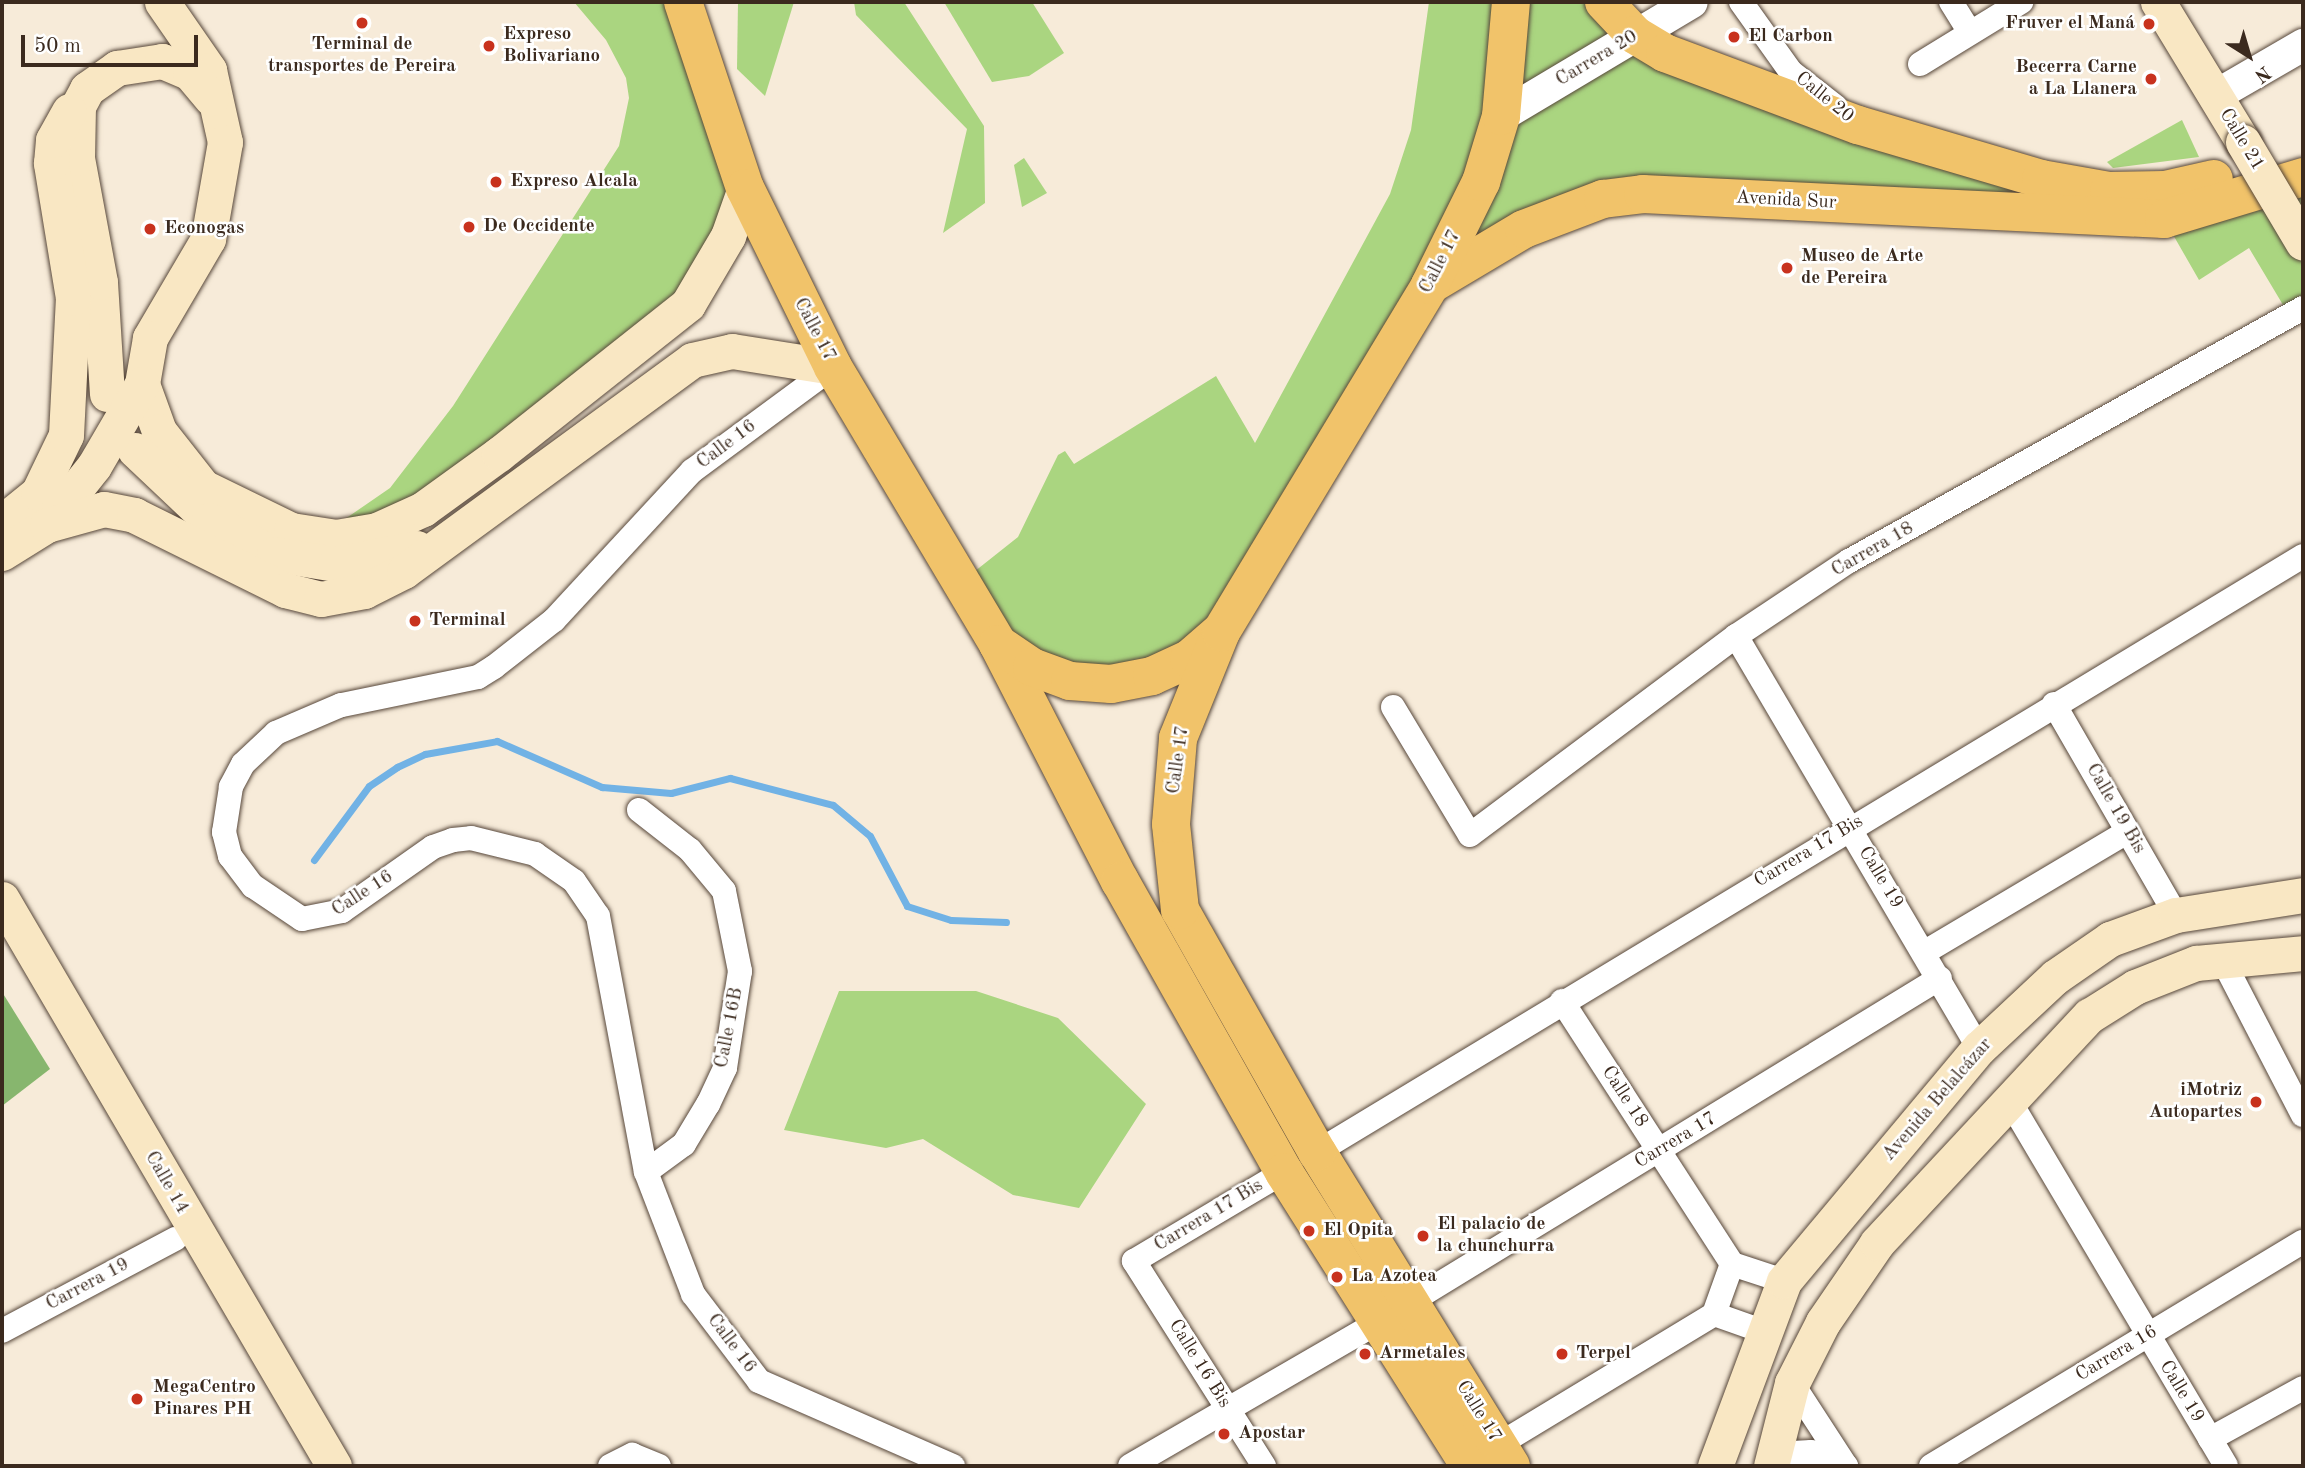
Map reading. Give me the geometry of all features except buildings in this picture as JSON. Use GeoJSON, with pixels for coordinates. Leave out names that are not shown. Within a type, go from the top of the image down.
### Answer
{"type":"FeatureCollection","features":[{"type":"Feature","properties":{"kind":"main road"},"geometry":{"type":"LineString","coordinates":[[47,525],[94,466],[142,384],[150,338],[208,239],[222,177],[222,113],[209,70],[162,2]]}},
{"type":"Feature","properties":{"kind":"main road","name":"Calle 17"},"geometry":{"type":"LineString","coordinates":[[669,2],[699,49]]}},
{"type":"Feature","properties":{"kind":"main road","name":"Calle 17"},"geometry":{"type":"LineString","coordinates":[[683,2],[745,188],[833,367],[998,644],[1119,881],[1284,1172],[1378,1322],[1480,1462]]}},
{"type":"Feature","properties":{"kind":"main road","name":"Calle 17"},"geometry":{"type":"LineString","coordinates":[[692,2],[699,49]]}},
{"type":"Feature","properties":{"kind":"main road","name":"Calle 17"},"geometry":{"type":"LineString","coordinates":[[1480,1462],[1410,1302],[1317,1152],[1180,910],[1171,824],[1178,738],[1220,632],[1430,285],[1481,182],[1501,116],[1511,2]]}},
{"type":"Feature","properties":{"kind":"main road"},"geometry":{"type":"LineString","coordinates":[[1604,2],[1635,35],[1693,67],[1858,125],[2041,179],[2109,191],[2165,191],[2303,154]]}},
{"type":"Feature","properties":{"kind":"main road","name":"Calle 21"},"geometry":{"type":"LineString","coordinates":[[2158,2],[2303,243]]}},
{"type":"Feature","properties":{"kind":"main road"},"geometry":{"type":"LineString","coordinates":[[2,523],[38,493],[66,435],[73,298],[51,163],[61,120],[87,89],[117,68],[162,61],[190,73],[222,113]]}},
{"type":"Feature","properties":{"kind":"main road"},"geometry":{"type":"LineString","coordinates":[[87,89],[75,130],[100,282],[107,394]]}},
{"type":"Feature","properties":{"kind":"main road","name":"Avenida Sur"},"geometry":{"type":"LineString","coordinates":[[1430,285],[1524,229],[1602,199],[1643,194],[2164,219],[2303,177]]}},
{"type":"Feature","properties":{"kind":"main road"},"geometry":{"type":"LineString","coordinates":[[142,384],[174,452],[226,503],[315,536],[377,530],[423,509],[664,328],[707,278],[745,188]]}},
{"type":"Feature","properties":{"kind":"main road"},"geometry":{"type":"LineString","coordinates":[[2,553],[47,525],[104,509],[134,515],[285,590],[321,599],[364,591],[404,571],[442,538],[692,360],[732,351],[833,367]]}},
{"type":"Feature","properties":{"kind":"main road"},"geometry":{"type":"LineString","coordinates":[[135,450],[209,520],[302,563],[395,556],[442,538]]}},
{"type":"Feature","properties":{"kind":"main road"},"geometry":{"type":"LineString","coordinates":[[998,644],[1032,667],[1070,681],[1111,684],[1164,671],[1220,632]]}},
{"type":"Feature","properties":{"kind":"main road","name":"Avenida Belalcázar"},"geometry":{"type":"LineString","coordinates":[[1716,1466],[1762,1331],[1784,1282],[1979,1048],[2055,977],[2110,939],[2176,915],[2302,895]]}},
{"type":"Feature","properties":{"kind":"main road","name":"Calle 14"},"geometry":{"type":"LineString","coordinates":[[2,899],[328,1462]]}},
{"type":"Feature","properties":{"kind":"main road","name":"Calle 14"},"geometry":{"type":"LineString","coordinates":[[2,941],[175,1239],[328,1462]]}},
{"type":"Feature","properties":{"kind":"main road"},"geometry":{"type":"LineString","coordinates":[[1772,1460],[1792,1383],[1823,1322],[1877,1243],[2089,1016],[2135,987],[2221,957],[2303,953]]}},
{"type":"Feature","properties":{"kind":"street","name":"Carrera 20"},"geometry":{"type":"LineString","coordinates":[[1501,116],[1692,2]]}},
{"type":"Feature","properties":{"kind":"street","name":"Calle 20"},"geometry":{"type":"LineString","coordinates":[[1741,2],[1791,72],[1858,125]]}},
{"type":"Feature","properties":{"kind":"street"},"geometry":{"type":"LineString","coordinates":[[1951,2],[1970,32]]}},
{"type":"Feature","properties":{"kind":"street"},"geometry":{"type":"LineString","coordinates":[[1920,64],[2021,2]]}},
{"type":"Feature","properties":{"kind":"street"},"geometry":{"type":"LineString","coordinates":[[2215,96],[2303,45]]}},
{"type":"Feature","properties":{"kind":"street","name":"Carrera 18"},"geometry":{"type":"LineString","coordinates":[[1394,707],[1470,835],[1736,636],[1849,561],[2303,307]]}},
{"type":"Feature","properties":{"kind":"street","name":"Calle 16"},"geometry":{"type":"LineString","coordinates":[[833,367],[692,471],[554,620],[494,667],[478,677],[386,691],[311,716],[276,733],[243,764],[231,787],[225,832],[230,856],[253,886],[302,919],[342,911],[433,847],[453,840],[471,838],[534,854],[574,881],[598,916],[646,1172],[694,1294],[759,1381],[953,1466]]}},
{"type":"Feature","properties":{"kind":"street","name":"Carrera 17 Bis"},"geometry":{"type":"LineString","coordinates":[[1317,1152],[1562,1001],[2303,556]]}},
{"type":"Feature","properties":{"kind":"street","name":"Calle 19"},"geometry":{"type":"LineString","coordinates":[[1736,636],[1925,952],[1979,1048]]}},
{"type":"Feature","properties":{"kind":"street","name":"Calle 19 Bis"},"geometry":{"type":"LineString","coordinates":[[2054,704],[2176,915]]}},
{"type":"Feature","properties":{"kind":"street","name":"Calle 16B"},"geometry":{"type":"LineString","coordinates":[[639,810],[690,850],[724,891],[740,971],[725,1068],[708,1104],[684,1144],[646,1172]]}},
{"type":"Feature","properties":{"kind":"street"},"geometry":{"type":"LineString","coordinates":[[1925,952],[2127,832]]}},
{"type":"Feature","properties":{"kind":"street"},"geometry":{"type":"LineString","coordinates":[[2221,957],[2303,1115]]}},
{"type":"Feature","properties":{"kind":"street","name":"Carrera 17"},"geometry":{"type":"LineString","coordinates":[[1410,1302],[1940,978]]}},
{"type":"Feature","properties":{"kind":"street","name":"Calle 18"},"geometry":{"type":"LineString","coordinates":[[1562,1001],[1732,1264]]}},
{"type":"Feature","properties":{"kind":"street","name":"Calle 19"},"geometry":{"type":"LineString","coordinates":[[2008,1100],[2226,1466]]}},
{"type":"Feature","properties":{"kind":"street","name":"Carrera 17 Bis"},"geometry":{"type":"LineString","coordinates":[[1134,1261],[1284,1172]]}},
{"type":"Feature","properties":{"kind":"street","name":"Carrera 19"},"geometry":{"type":"LineString","coordinates":[[2,1331],[175,1239]]}},
{"type":"Feature","properties":{"kind":"street","name":"Carrera 16"},"geometry":{"type":"LineString","coordinates":[[1931,1466],[2303,1242]]}},
{"type":"Feature","properties":{"kind":"street","name":"Calle 16 Bis"},"geometry":{"type":"LineString","coordinates":[[1134,1261],[1264,1466]]}},
{"type":"Feature","properties":{"kind":"street"},"geometry":{"type":"LineString","coordinates":[[1480,1462],[1714,1314],[1732,1264],[1784,1282]]}},
{"type":"Feature","properties":{"kind":"street"},"geometry":{"type":"LineString","coordinates":[[1714,1314],[1762,1331]]}},
{"type":"Feature","properties":{"kind":"street"},"geometry":{"type":"LineString","coordinates":[[1130,1466],[1378,1322]]}},
{"type":"Feature","properties":{"kind":"street"},"geometry":{"type":"LineString","coordinates":[[1792,1383],[1846,1466]]}},
{"type":"Feature","properties":{"kind":"street"},"geometry":{"type":"LineString","coordinates":[[2210,1439],[2303,1388]]}},
{"type":"Feature","properties":{"kind":"street"},"geometry":{"type":"LineString","coordinates":[[1772,1460],[1811,1452],[1846,1466]]}},
{"type":"Feature","properties":{"kind":"street"},"geometry":{"type":"LineString","coordinates":[[621,1461],[659,1466]]}},
{"type":"Feature","properties":{"kind":"green space"},"geometry":{"type":"Polygon","coordinates":[[[574,2],[669,2],[745,188],[707,278],[423,509],[345,519],[390,488],[453,406],[619,146],[629,98],[626,78],[606,40],[574,2]]]}},
{"type":"Feature","properties":{"kind":"green space"},"geometry":{"type":"Polygon","coordinates":[[[738,2],[794,2],[765,96],[737,69],[738,2]]]}},
{"type":"Feature","properties":{"kind":"green space"},"geometry":{"type":"Polygon","coordinates":[[[854,2],[904,2],[984,126],[985,203],[943,233],[967,129],[856,15],[854,2]]]}},
{"type":"Feature","properties":{"kind":"green space"},"geometry":{"type":"Polygon","coordinates":[[[944,2],[1032,2],[1064,53],[1029,76],[992,82],[944,2]]]}},
{"type":"Feature","properties":{"kind":"green space"},"geometry":{"type":"Polygon","coordinates":[[[1429,2],[1604,2],[1635,35],[2059,193],[1643,194],[1430,285],[1221,632],[1152,676],[1032,667],[960,583],[1018,537],[1058,455],[1065,451],[1074,464],[1216,376],[1255,443],[1390,194],[1411,130],[1429,2]]]}},
{"type":"Feature","properties":{"kind":"green space"},"geometry":{"type":"Polygon","coordinates":[[[2182,120],[2199,157],[2113,168],[2107,162],[2182,120]]]}},
{"type":"Feature","properties":{"kind":"green space"},"geometry":{"type":"Polygon","coordinates":[[[1024,158],[1047,193],[1022,207],[1014,165],[1024,158]]]}},
{"type":"Feature","properties":{"kind":"green space"},"geometry":{"type":"Polygon","coordinates":[[[2303,177],[2303,308],[2289,315],[2249,248],[2199,280],[2164,219],[2303,177]]]}},
{"type":"Feature","properties":{"kind":"green space"},"geometry":{"type":"Polygon","coordinates":[[[839,991],[976,991],[1058,1018],[1146,1104],[1079,1208],[1013,1195],[923,1139],[886,1148],[784,1130],[839,991]]]}},
{"type":"Feature","properties":{"kind":"green space"},"geometry":{"type":"Polygon","coordinates":[[[2,992],[50,1069],[2,1106],[2,992]]]}},
{"type":"Feature","properties":{"kind":"waterway"},"geometry":{"type":"LineString","coordinates":[[314,860],[369,786],[397,767],[425,754],[497,741],[602,787],[671,793],[730,778],[833,805],[870,836],[907,906],[951,920],[1006,922]]}},
{"type":"Feature","properties":{"kind":"place","name":"Terminal de transportes de Pereira"},"geometry":{"type":"Point","coordinates":[362,23]}},
{"type":"Feature","properties":{"kind":"place","name":"Fruver el Maná"},"geometry":{"type":"Point","coordinates":[2149,24]}},
{"type":"Feature","properties":{"kind":"place","name":"El Carbon"},"geometry":{"type":"Point","coordinates":[1734,37]}},
{"type":"Feature","properties":{"kind":"place","name":"Expreso Bolivariano"},"geometry":{"type":"Point","coordinates":[489,46]}},
{"type":"Feature","properties":{"kind":"place","name":"Becerra Carne a La Llanera"},"geometry":{"type":"Point","coordinates":[2151,79]}},
{"type":"Feature","properties":{"kind":"place","name":"Expreso Alcala"},"geometry":{"type":"Point","coordinates":[496,182]}},
{"type":"Feature","properties":{"kind":"place","name":"De Occidente"},"geometry":{"type":"Point","coordinates":[469,227]}},
{"type":"Feature","properties":{"kind":"place","name":"Econogas"},"geometry":{"type":"Point","coordinates":[150,229]}},
{"type":"Feature","properties":{"kind":"place","name":"Museo de Arte de Pereira"},"geometry":{"type":"Point","coordinates":[1787,268]}},
{"type":"Feature","properties":{"kind":"place","name":"Terminal"},"geometry":{"type":"Point","coordinates":[415,621]}},
{"type":"Feature","properties":{"kind":"place","name":"iMotriz Autopartes"},"geometry":{"type":"Point","coordinates":[2256,1102]}},
{"type":"Feature","properties":{"kind":"place","name":"El Opita"},"geometry":{"type":"Point","coordinates":[1309,1231]}},
{"type":"Feature","properties":{"kind":"place","name":"El palacio de la chunchurra"},"geometry":{"type":"Point","coordinates":[1423,1236]}},
{"type":"Feature","properties":{"kind":"place","name":"La Azotea"},"geometry":{"type":"Point","coordinates":[1337,1277]}},
{"type":"Feature","properties":{"kind":"place","name":"Armetales"},"geometry":{"type":"Point","coordinates":[1365,1354]}},
{"type":"Feature","properties":{"kind":"place","name":"Terpel"},"geometry":{"type":"Point","coordinates":[1562,1354]}},
{"type":"Feature","properties":{"kind":"place","name":"MegaCentro Pinares PH"},"geometry":{"type":"Point","coordinates":[137,1399]}},
{"type":"Feature","properties":{"kind":"place","name":"Apostar"},"geometry":{"type":"Point","coordinates":[1224,1434]}}]}
